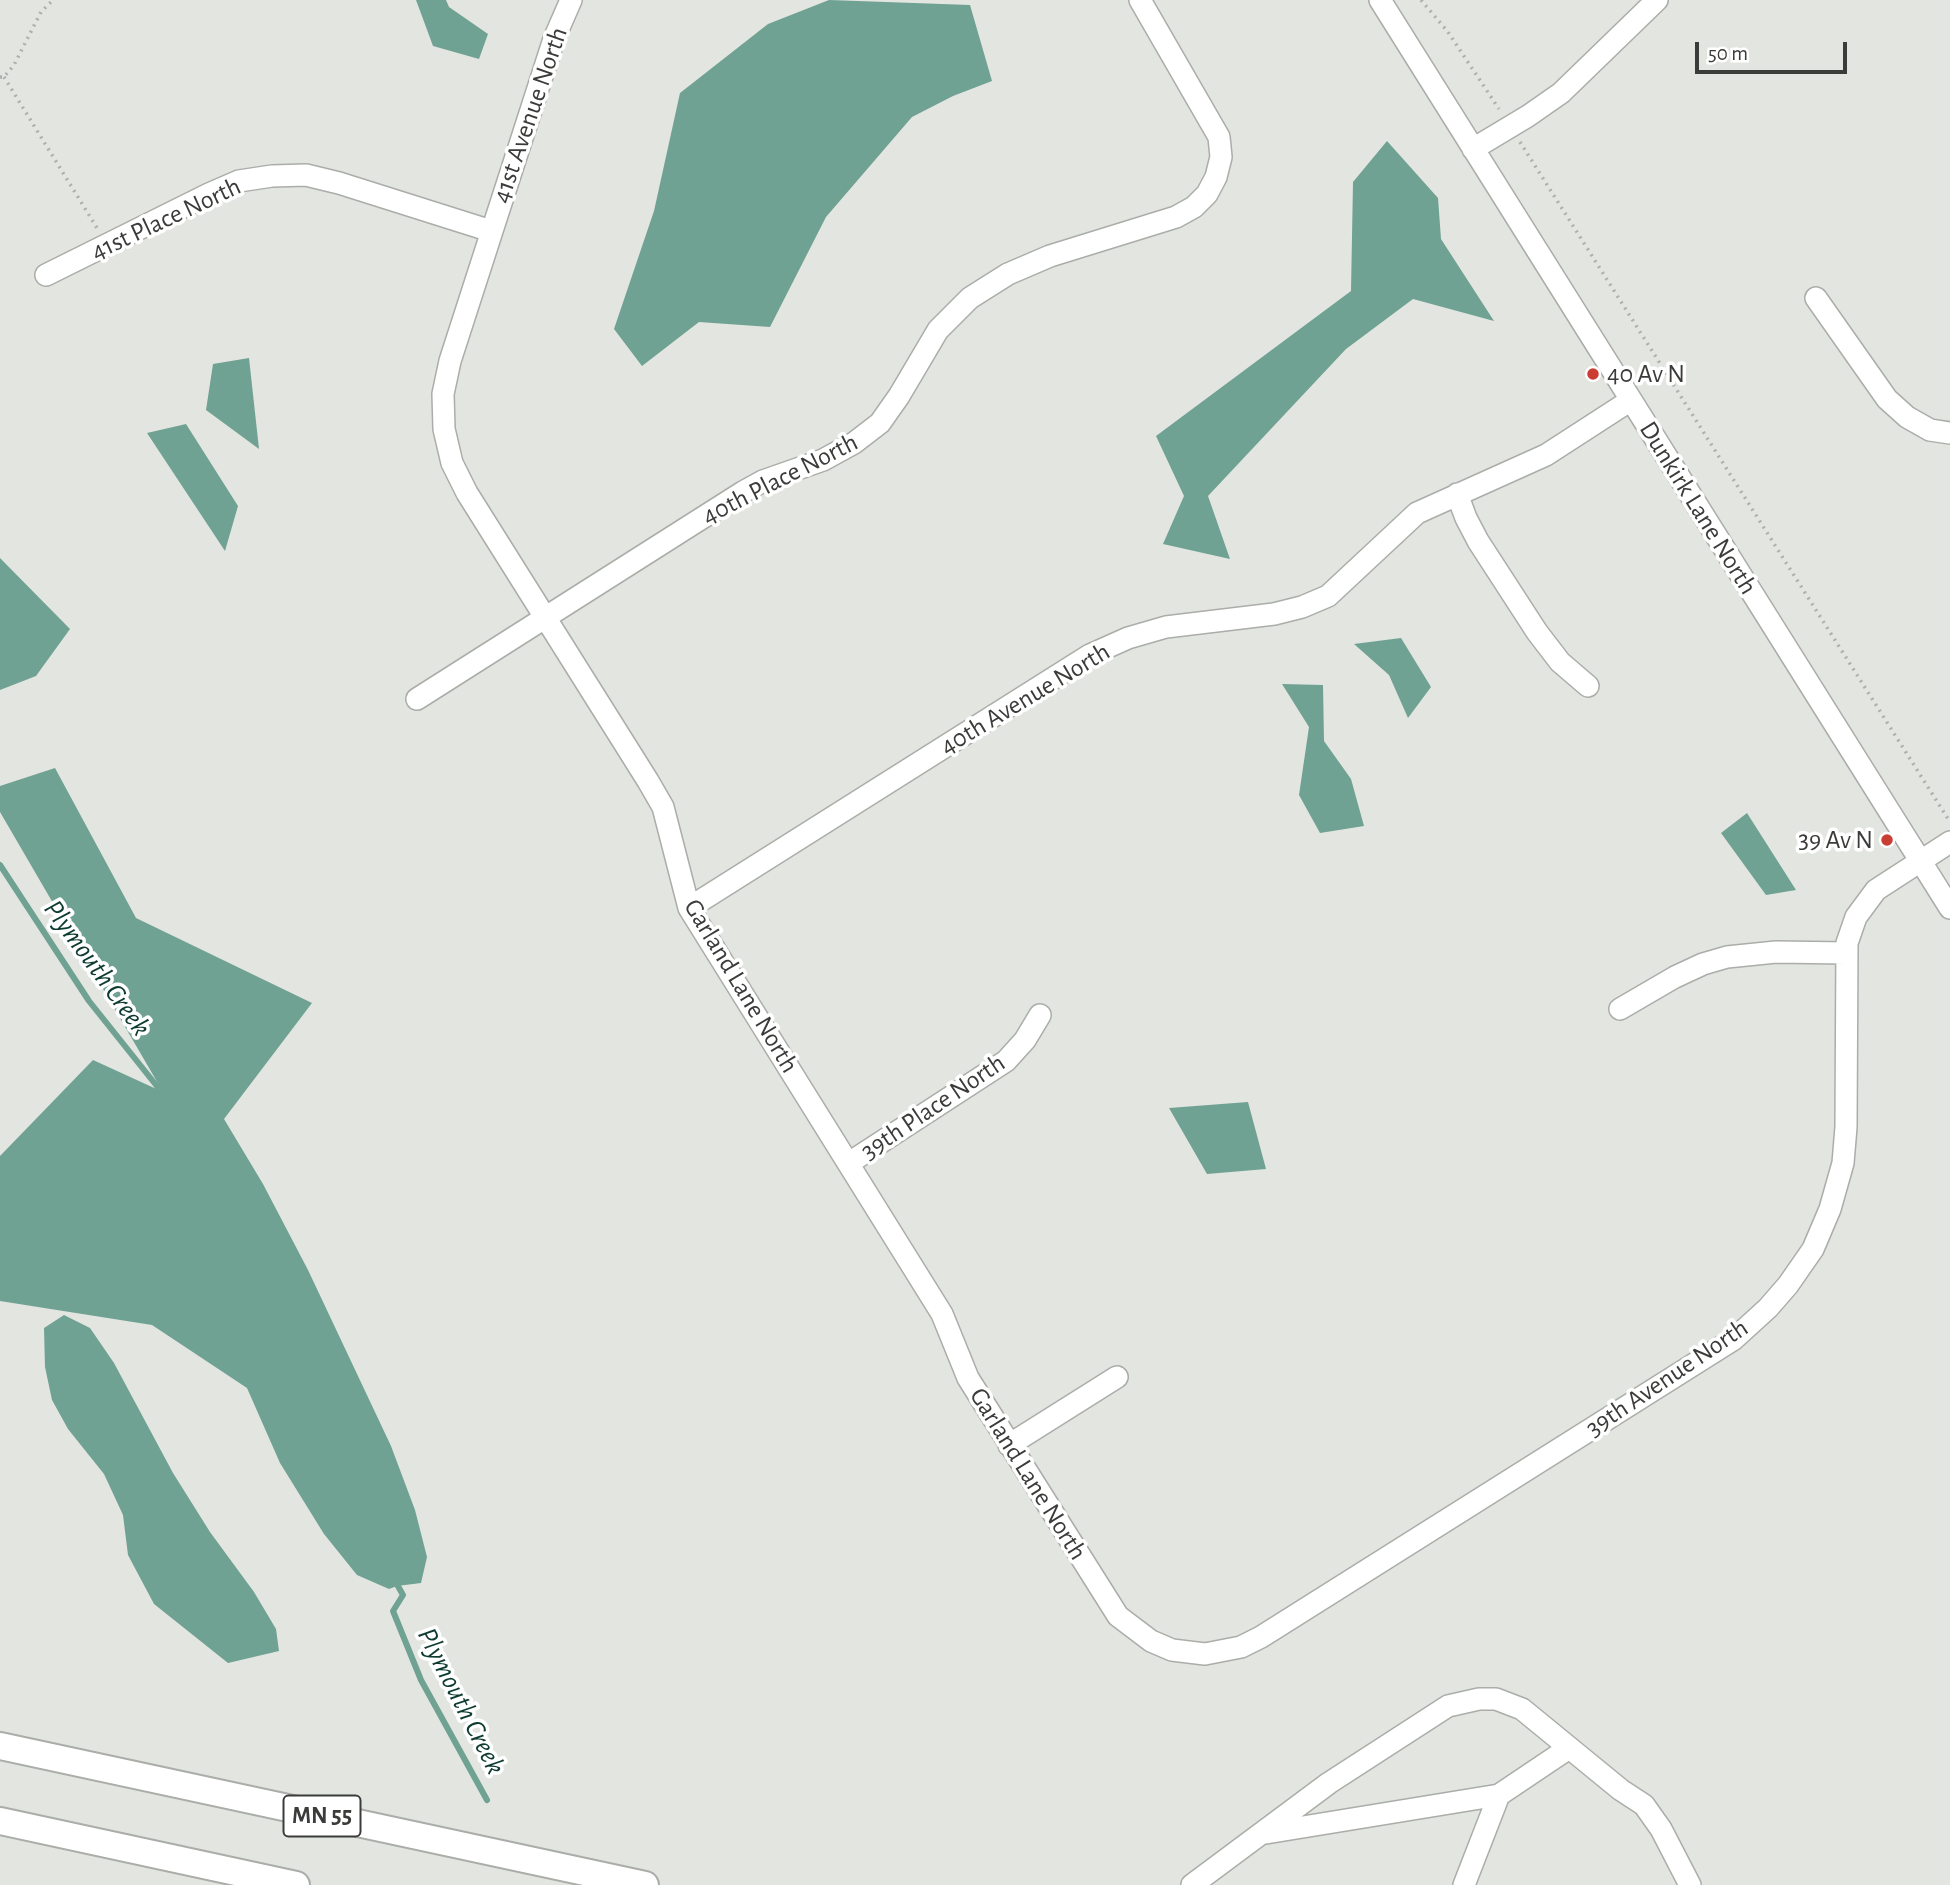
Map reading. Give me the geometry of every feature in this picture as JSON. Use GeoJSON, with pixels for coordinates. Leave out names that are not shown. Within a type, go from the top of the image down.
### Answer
{"type":"FeatureCollection","features":[{"type":"Feature","properties":{"kind":"main road","name":"MN 55"},"geometry":{"type":"LineString","coordinates":[[0,1746],[645,1885]]}},
{"type":"Feature","properties":{"kind":"main road"},"geometry":{"type":"LineString","coordinates":[[0,1821],[296,1885]]}},
{"type":"Feature","properties":{"kind":"street","name":"41st Avenue North"},"geometry":{"type":"LineString","coordinates":[[491,231],[554,39],[570,0]]}},
{"type":"Feature","properties":{"kind":"street","name":"40th Place North"},"geometry":{"type":"LineString","coordinates":[[416,699],[743,492],[764,481],[823,460],[854,443],[880,423],[938,330],[970,299],[989,286],[1008,274],[1050,256],[1176,217],[1194,207],[1207,194],[1216,177],[1220,157],[1219,137],[1140,0]]}},
{"type":"Feature","properties":{"kind":"street","name":"Dunkirk Lane North"},"geometry":{"type":"LineString","coordinates":[[1380,0],[1950,908]]}},
{"type":"Feature","properties":{"kind":"street"},"geometry":{"type":"LineString","coordinates":[[1474,149],[1561,93],[1657,0]]}},
{"type":"Feature","properties":{"kind":"street","name":"41st Place North"},"geometry":{"type":"LineString","coordinates":[[46,275],[239,181],[272,176],[306,175],[339,183],[491,231]]}},
{"type":"Feature","properties":{"kind":"street","name":"Garland Lane North"},"geometry":{"type":"LineString","coordinates":[[491,231],[450,361],[443,394],[444,429],[452,463],[467,493],[663,807],[689,908],[943,1314],[968,1378],[1118,1616],[1151,1641],[1172,1650]]}},
{"type":"Feature","properties":{"kind":"street"},"geometry":{"type":"LineString","coordinates":[[1816,299],[1887,399],[1907,417],[1930,430],[1950,433]]}},
{"type":"Feature","properties":{"kind":"street","name":"40th Avenue North"},"geometry":{"type":"LineString","coordinates":[[689,908],[1090,655],[1128,638],[1166,627],[1274,614],[1302,607],[1328,596],[1417,513],[1546,455],[1631,400]]}},
{"type":"Feature","properties":{"kind":"street"},"geometry":{"type":"LineString","coordinates":[[1457,494],[1478,541],[1537,632],[1560,662],[1588,686]]}},
{"type":"Feature","properties":{"kind":"street","name":"39th Avenue North"},"geometry":{"type":"LineString","coordinates":[[1172,1650],[1219,1653],[1241,1647],[1261,1637],[1734,1339],[1768,1308],[1813,1249],[1830,1209],[1843,1163],[1846,1128],[1847,943],[1856,917],[1865,902],[1889,880],[1950,842]]}},
{"type":"Feature","properties":{"kind":"street"},"geometry":{"type":"LineString","coordinates":[[1620,1009],[1675,977],[1727,957],[1776,952],[1847,953]]}},
{"type":"Feature","properties":{"kind":"street","name":"39th Place North"},"geometry":{"type":"LineString","coordinates":[[849,1163],[1006,1060],[1025,1040],[1040,1015]]}},
{"type":"Feature","properties":{"kind":"street"},"geometry":{"type":"LineString","coordinates":[[1009,1445],[1118,1377]]}},
{"type":"Feature","properties":{"kind":"street"},"geometry":{"type":"LineString","coordinates":[[1192,1885],[1329,1783],[1448,1706],[1479,1699],[1496,1699],[1522,1709],[1621,1790],[1644,1805],[1661,1829],[1690,1885]]}},
{"type":"Feature","properties":{"kind":"street"},"geometry":{"type":"LineString","coordinates":[[1260,1834],[1499,1796],[1569,1748]]}},
{"type":"Feature","properties":{"kind":"street"},"geometry":{"type":"LineString","coordinates":[[1464,1885],[1499,1796]]}},
{"type":"Feature","properties":{"kind":"path"},"geometry":{"type":"LineString","coordinates":[[53,0],[41,12],[19,57],[2,77],[107,245]]}},
{"type":"Feature","properties":{"kind":"path"},"geometry":{"type":"LineString","coordinates":[[1421,0],[1448,32],[1511,127],[1950,822]]}},
{"type":"Feature","properties":{"kind":"water"},"geometry":{"type":"Polygon","coordinates":[[[416,0],[446,0],[449,7],[488,34],[479,59],[433,46],[416,0]]]}},
{"type":"Feature","properties":{"kind":"water"},"geometry":{"type":"Polygon","coordinates":[[[829,0],[970,5],[992,81],[953,96],[912,117],[826,217],[770,327],[699,322],[642,366],[614,329],[654,211],[680,93],[768,24],[829,0]]]}},
{"type":"Feature","properties":{"kind":"water"},"geometry":{"type":"Polygon","coordinates":[[[1387,141],[1438,198],[1441,239],[1494,321],[1413,299],[1346,349],[1208,496],[1230,559],[1163,544],[1184,496],[1156,436],[1351,291],[1353,182],[1387,141]]]}},
{"type":"Feature","properties":{"kind":"water"},"geometry":{"type":"Polygon","coordinates":[[[249,358],[259,449],[206,410],[213,364],[249,358]]]}},
{"type":"Feature","properties":{"kind":"water"},"geometry":{"type":"Polygon","coordinates":[[[186,424],[238,506],[225,551],[147,433],[186,424]]]}},
{"type":"Feature","properties":{"kind":"water"},"geometry":{"type":"Polygon","coordinates":[[[0,558],[70,629],[36,676],[0,690],[0,558]]]}},
{"type":"Feature","properties":{"kind":"water"},"geometry":{"type":"Polygon","coordinates":[[[1401,638],[1431,687],[1408,718],[1389,675],[1354,644],[1401,638]]]}},
{"type":"Feature","properties":{"kind":"water"},"geometry":{"type":"Polygon","coordinates":[[[1282,684],[1323,685],[1324,741],[1351,779],[1364,826],[1320,833],[1299,795],[1309,727],[1282,684]]]}},
{"type":"Feature","properties":{"kind":"water"},"geometry":{"type":"Polygon","coordinates":[[[55,768],[136,918],[312,1003],[224,1119],[263,1184],[308,1270],[391,1446],[415,1510],[427,1557],[421,1583],[389,1589],[357,1575],[324,1534],[280,1463],[247,1388],[152,1325],[0,1301],[0,1156],[93,1060],[163,1092],[0,812],[0,786],[55,768]]]}},
{"type":"Feature","properties":{"kind":"water"},"geometry":{"type":"Polygon","coordinates":[[[1747,813],[1796,890],[1766,895],[1721,833],[1747,813]]]}},
{"type":"Feature","properties":{"kind":"water"},"geometry":{"type":"Polygon","coordinates":[[[1248,1102],[1266,1169],[1207,1174],[1169,1108],[1248,1102]]]}},
{"type":"Feature","properties":{"kind":"water"},"geometry":{"type":"Polygon","coordinates":[[[64,1315],[90,1328],[114,1363],[173,1473],[276,1629],[279,1651],[228,1663],[154,1604],[128,1555],[123,1515],[104,1474],[68,1429],[52,1400],[45,1367],[44,1328],[64,1315]]]}},
{"type":"Feature","properties":{"kind":"waterway","name":"Plymouth Creek"},"geometry":{"type":"LineString","coordinates":[[0,865],[89,1001],[168,1100]]}},
{"type":"Feature","properties":{"kind":"waterway","name":"Plymouth Creek"},"geometry":{"type":"LineString","coordinates":[[394,1579],[403,1595],[393,1611],[421,1680],[487,1800]]}},
{"type":"Feature","properties":{"kind":"place","name":"40 Av N"},"geometry":{"type":"Point","coordinates":[1593,374]}},
{"type":"Feature","properties":{"kind":"place","name":"39 Av N"},"geometry":{"type":"Point","coordinates":[1887,840]}}]}
